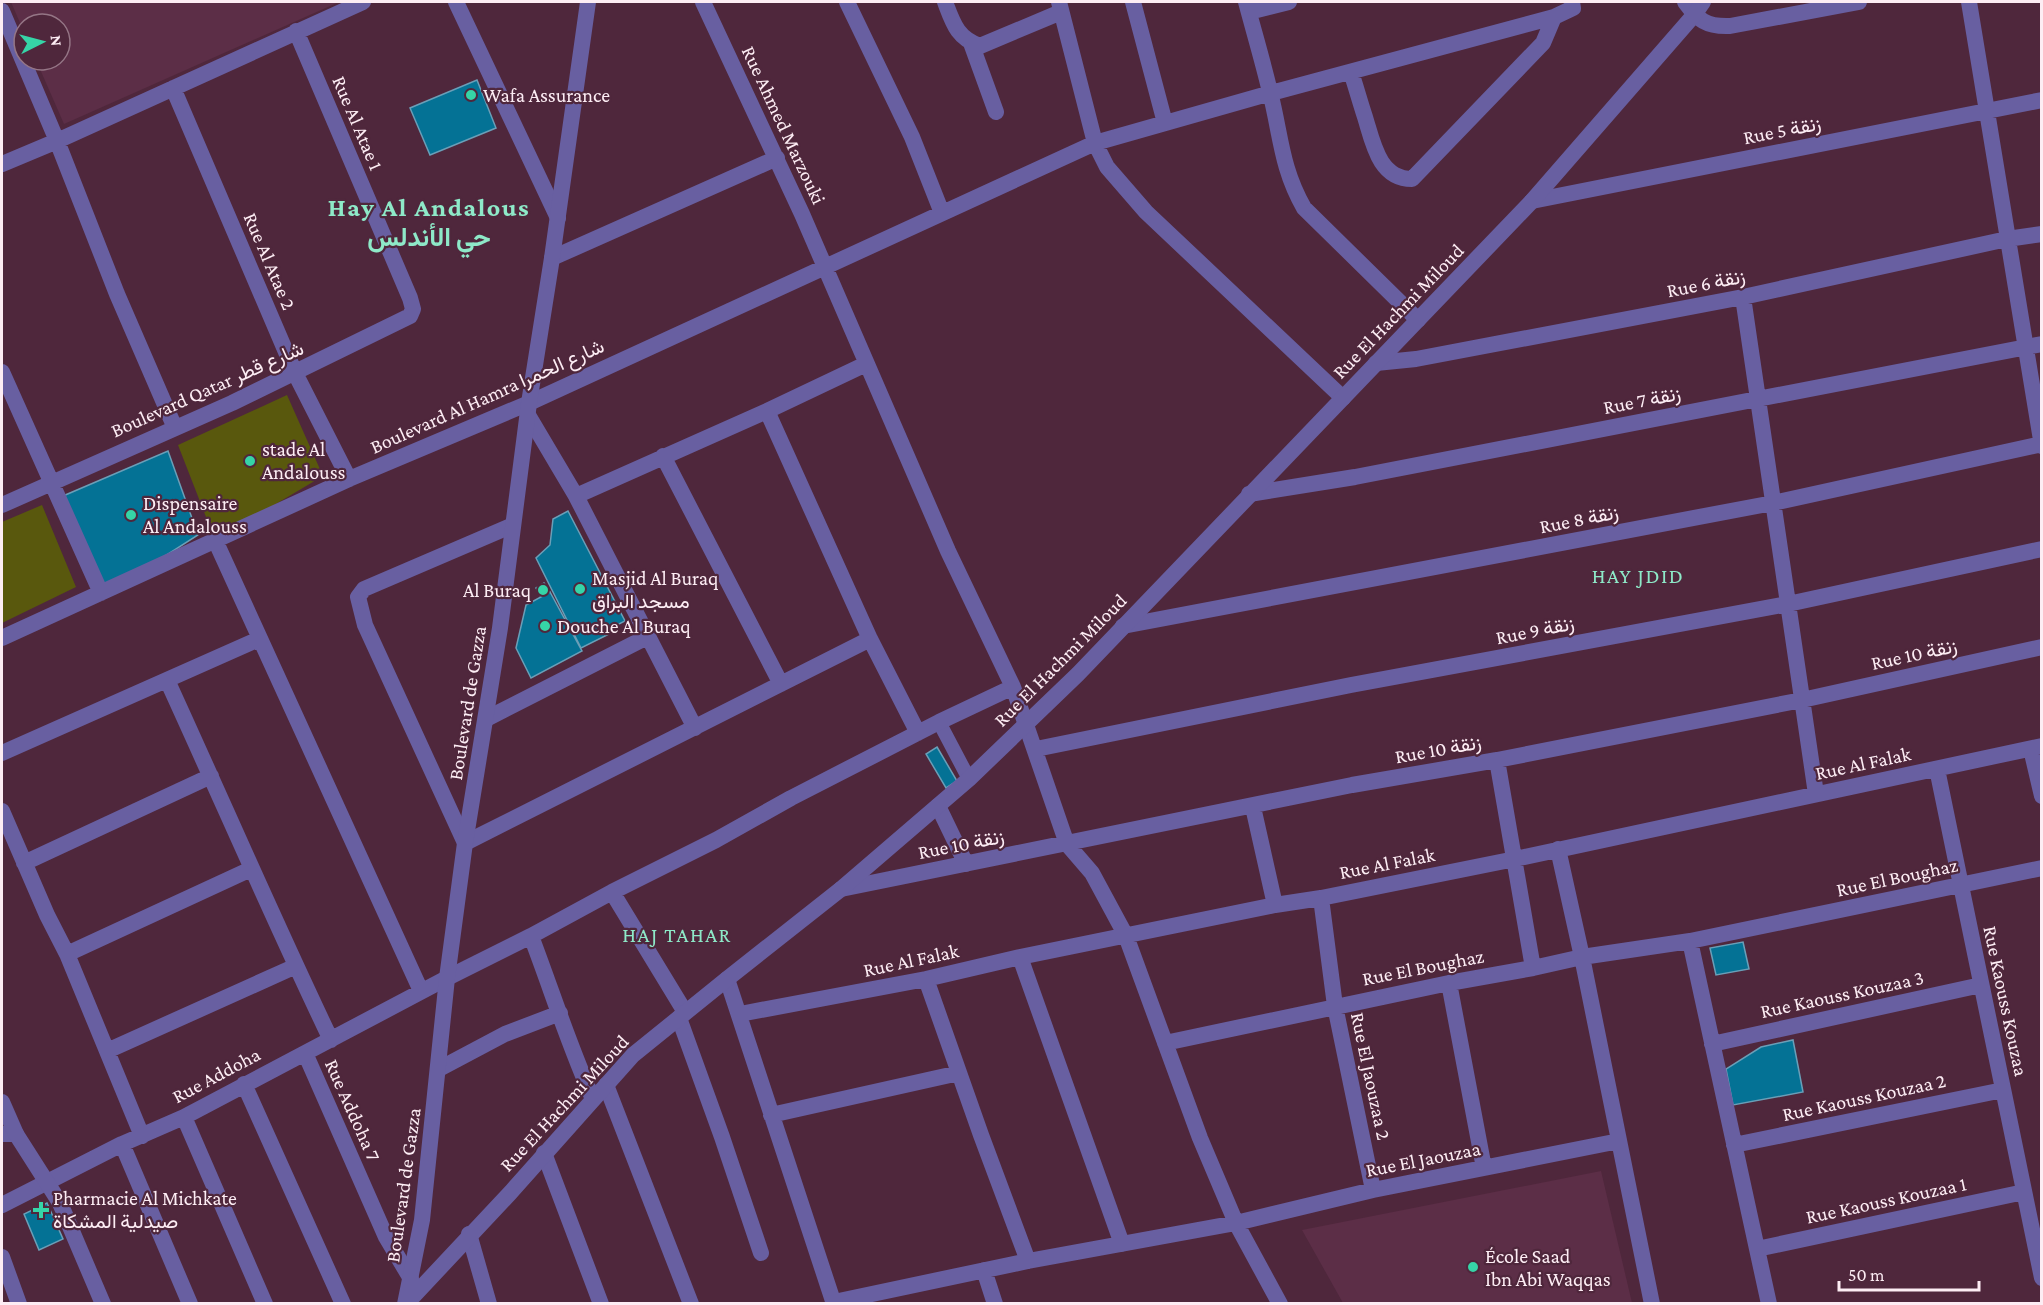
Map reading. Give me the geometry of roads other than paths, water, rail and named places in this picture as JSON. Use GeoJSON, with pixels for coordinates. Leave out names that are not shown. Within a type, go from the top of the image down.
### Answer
{"type":"FeatureCollection","features":[{"type":"Feature","properties":{"kind":"street"},"geometry":{"type":"LineString","coordinates":[[2,164],[363,2]]}},
{"type":"Feature","properties":{"kind":"street"},"geometry":{"type":"LineString","coordinates":[[456,2],[558,218]]}},
{"type":"Feature","properties":{"kind":"street","name":"Boulevard de Gazza"},"geometry":{"type":"LineString","coordinates":[[406,1304],[422,1220],[447,978],[465,843],[486,719],[528,409],[558,218],[588,2]]}},
{"type":"Feature","properties":{"kind":"street","name":"Rue Ahmed Marzouki"},"geometry":{"type":"LineString","coordinates":[[703,2],[826,267],[948,551],[1013,687],[1028,724],[1067,844]]}},
{"type":"Feature","properties":{"kind":"street"},"geometry":{"type":"LineString","coordinates":[[847,2],[912,137],[942,213]]}},
{"type":"Feature","properties":{"kind":"street"},"geometry":{"type":"LineString","coordinates":[[945,2],[956,29],[964,39],[980,45],[1060,7],[1095,143],[1107,167],[1146,212],[1344,398]]}},
{"type":"Feature","properties":{"kind":"street"},"geometry":{"type":"LineString","coordinates":[[1133,2],[1165,123]]}},
{"type":"Feature","properties":{"kind":"street"},"geometry":{"type":"LineString","coordinates":[[1289,2],[1248,7],[1289,179],[1304,208],[1418,320]]}},
{"type":"Feature","properties":{"kind":"street"},"geometry":{"type":"LineString","coordinates":[[1351,72],[1379,159],[1394,175],[1412,179],[1543,43],[1554,17],[1573,8],[1572,2]]}},
{"type":"Feature","properties":{"kind":"street"},"geometry":{"type":"LineString","coordinates":[[1694,6],[1707,24],[1715,27],[1859,2]]}},
{"type":"Feature","properties":{"kind":"street"},"geometry":{"type":"LineString","coordinates":[[1969,2],[2007,239],[2033,345],[2041,444]]}},
{"type":"Feature","properties":{"kind":"street","name":"Rue El Hachmi Miloud"},"geometry":{"type":"LineString","coordinates":[[406,1304],[511,1192],[633,1055],[727,978],[841,890],[969,779],[1078,674],[1532,201],[1694,6]]}},
{"type":"Feature","properties":{"kind":"street"},"geometry":{"type":"LineString","coordinates":[[2,11],[57,141],[109,274],[175,428]]}},
{"type":"Feature","properties":{"kind":"street","name":"Boulevard Al Hamra شارع الحمرا"},"geometry":{"type":"LineString","coordinates":[[2,638],[349,480],[528,409],[826,267],[1095,143],[1270,93],[1554,17]]}},
{"type":"Feature","properties":{"kind":"street","name":"Rue Al Atae 1"},"geometry":{"type":"LineString","coordinates":[[296,31],[410,298]]}},
{"type":"Feature","properties":{"kind":"street"},"geometry":{"type":"LineString","coordinates":[[971,43],[996,112]]}},
{"type":"Feature","properties":{"kind":"street","name":"Rue Al Atae 2"},"geometry":{"type":"LineString","coordinates":[[173,88],[295,373],[349,480]]}},
{"type":"Feature","properties":{"kind":"street","name":"Rue 5 زنقة"},"geometry":{"type":"LineString","coordinates":[[1532,201],[2042,100]]}},
{"type":"Feature","properties":{"kind":"street"},"geometry":{"type":"LineString","coordinates":[[552,258],[777,158]]}},
{"type":"Feature","properties":{"kind":"street","name":"Rue 6 زنقة"},"geometry":{"type":"LineString","coordinates":[[1376,363],[1416,359],[1743,297],[2007,239],[2042,234]]}},
{"type":"Feature","properties":{"kind":"street"},"geometry":{"type":"LineString","coordinates":[[1743,297],[1816,795]]}},
{"type":"Feature","properties":{"kind":"street","name":"Boulevard Qatar شارع قطر"},"geometry":{"type":"LineString","coordinates":[[2,505],[295,373],[410,316],[413,309],[410,298]]}},
{"type":"Feature","properties":{"kind":"street","name":"Rue 7 زنقة"},"geometry":{"type":"LineString","coordinates":[[1250,494],[1355,477],[2033,345]]}},
{"type":"Feature","properties":{"kind":"street"},"geometry":{"type":"LineString","coordinates":[[576,496],[866,364]]}},
{"type":"Feature","properties":{"kind":"street"},"geometry":{"type":"LineString","coordinates":[[2,372],[101,593]]}},
{"type":"Feature","properties":{"kind":"street"},"geometry":{"type":"LineString","coordinates":[[528,409],[576,496],[695,728]]}},
{"type":"Feature","properties":{"kind":"street"},"geometry":{"type":"LineString","coordinates":[[767,411],[870,639],[918,733]]}},
{"type":"Feature","properties":{"kind":"street","name":"Rue 8 زنقة"},"geometry":{"type":"LineString","coordinates":[[1123,626],[1773,503],[2041,444]]}},
{"type":"Feature","properties":{"kind":"street"},"geometry":{"type":"LineString","coordinates":[[663,456],[781,684]]}},
{"type":"Feature","properties":{"kind":"street"},"geometry":{"type":"LineString","coordinates":[[513,525],[364,590],[358,597],[365,625],[465,843],[870,639]]}},
{"type":"Feature","properties":{"kind":"street"},"geometry":{"type":"LineString","coordinates":[[215,540],[421,991]]}},
{"type":"Feature","properties":{"kind":"street","name":"Rue 9 زنقة"},"geometry":{"type":"LineString","coordinates":[[1035,749],[1351,686],[1788,604],[2042,549]]}},
{"type":"Feature","properties":{"kind":"street"},"geometry":{"type":"LineString","coordinates":[[486,719],[647,636]]}},
{"type":"Feature","properties":{"kind":"street"},"geometry":{"type":"LineString","coordinates":[[2,753],[259,639]]}},
{"type":"Feature","properties":{"kind":"street","name":"Rue 10 زنقة"},"geometry":{"type":"LineString","coordinates":[[841,890],[1352,785],[1497,760],[1802,700],[2042,647]]}},
{"type":"Feature","properties":{"kind":"street"},"geometry":{"type":"LineString","coordinates":[[167,680],[235,827],[251,869],[331,1040]]}},
{"type":"Feature","properties":{"kind":"street","name":"Rue Addoha"},"geometry":{"type":"LineString","coordinates":[[2,1205],[122,1144],[184,1116],[421,991],[716,840],[792,798],[939,722],[1013,687]]}},
{"type":"Feature","properties":{"kind":"street"},"geometry":{"type":"LineString","coordinates":[[939,722],[969,779]]}},
{"type":"Feature","properties":{"kind":"street"},"geometry":{"type":"LineString","coordinates":[[2036,748],[2042,796]]}},
{"type":"Feature","properties":{"kind":"street","name":"Rue Al Falak"},"geometry":{"type":"LineString","coordinates":[[740,1014],[927,979],[1020,957],[1515,859],[2036,748]]}},
{"type":"Feature","properties":{"kind":"street"},"geometry":{"type":"LineString","coordinates":[[1497,760],[1533,968]]}},
{"type":"Feature","properties":{"kind":"street","name":"Rue Kaouss Kouzaa"},"geometry":{"type":"LineString","coordinates":[[1937,769],[2042,1278]]}},
{"type":"Feature","properties":{"kind":"street"},"geometry":{"type":"LineString","coordinates":[[24,864],[211,776]]}},
{"type":"Feature","properties":{"kind":"street"},"geometry":{"type":"LineString","coordinates":[[938,806],[966,864]]}},
{"type":"Feature","properties":{"kind":"street"},"geometry":{"type":"LineString","coordinates":[[1253,807],[1275,905]]}},
{"type":"Feature","properties":{"kind":"street"},"geometry":{"type":"LineString","coordinates":[[2,811],[47,915],[67,954],[142,1136]]}},
{"type":"Feature","properties":{"kind":"street"},"geometry":{"type":"LineString","coordinates":[[1067,844],[1092,873],[1126,936],[1200,1138],[1236,1222],[1280,1304]]}},
{"type":"Feature","properties":{"kind":"street"},"geometry":{"type":"LineString","coordinates":[[1558,849],[1652,1304]]}},
{"type":"Feature","properties":{"kind":"street","name":"Rue El Boughaz"},"geometry":{"type":"LineString","coordinates":[[1165,1043],[1449,982],[1582,957],[1690,941],[2042,868]]}},
{"type":"Feature","properties":{"kind":"street"},"geometry":{"type":"LineString","coordinates":[[67,954],[251,869]]}},
{"type":"Feature","properties":{"kind":"street"},"geometry":{"type":"LineString","coordinates":[[612,892],[682,1015],[761,1253]]}},
{"type":"Feature","properties":{"kind":"street","name":"Rue El Jaouzaa 2"},"geometry":{"type":"LineString","coordinates":[[1321,898],[1335,1006],[1373,1190]]}},
{"type":"Feature","properties":{"kind":"street"},"geometry":{"type":"LineString","coordinates":[[531,936],[560,1012],[573,1055],[593,1099]]}},
{"type":"Feature","properties":{"kind":"street"},"geometry":{"type":"LineString","coordinates":[[1690,941],[1769,1304]]}},
{"type":"Feature","properties":{"kind":"street"},"geometry":{"type":"LineString","coordinates":[[1020,957],[1122,1244]]}},
{"type":"Feature","properties":{"kind":"street"},"geometry":{"type":"LineString","coordinates":[[107,1051],[296,966]]}},
{"type":"Feature","properties":{"kind":"street"},"geometry":{"type":"LineString","coordinates":[[727,978],[834,1303]]}},
{"type":"Feature","properties":{"kind":"street"},"geometry":{"type":"LineString","coordinates":[[927,979],[1028,1261]]}},
{"type":"Feature","properties":{"kind":"street"},"geometry":{"type":"LineString","coordinates":[[1449,982],[1484,1168]]}},
{"type":"Feature","properties":{"kind":"street","name":"Rue Kaouss Kouzaa 3"},"geometry":{"type":"LineString","coordinates":[[1712,1044],[1981,984]]}},
{"type":"Feature","properties":{"kind":"street"},"geometry":{"type":"LineString","coordinates":[[439,1069],[505,1034],[560,1012]]}},
{"type":"Feature","properties":{"kind":"street","name":"Rue Addoha 7"},"geometry":{"type":"LineString","coordinates":[[305,1053],[386,1238],[411,1279]]}},
{"type":"Feature","properties":{"kind":"street"},"geometry":{"type":"LineString","coordinates":[[771,1115],[959,1073]]}},
{"type":"Feature","properties":{"kind":"street"},"geometry":{"type":"LineString","coordinates":[[244,1084],[343,1304]]}},
{"type":"Feature","properties":{"kind":"street"},"geometry":{"type":"LineString","coordinates":[[606,1085],[691,1304]]}},
{"type":"Feature","properties":{"kind":"street","name":"Rue Kaouss Kouzaa 2"},"geometry":{"type":"LineString","coordinates":[[1734,1145],[2003,1090]]}},
{"type":"Feature","properties":{"kind":"street"},"geometry":{"type":"LineString","coordinates":[[2,1102],[9,1134],[60,1203],[103,1304]]}},
{"type":"Feature","properties":{"kind":"street"},"geometry":{"type":"LineString","coordinates":[[184,1116],[265,1304]]}},
{"type":"Feature","properties":{"kind":"street","name":"Rue El Jaouzaa"},"geometry":{"type":"LineString","coordinates":[[834,1303],[984,1270],[1236,1222],[1373,1190],[1619,1141]]}},
{"type":"Feature","properties":{"kind":"street"},"geometry":{"type":"LineString","coordinates":[[122,1144],[190,1304]]}},
{"type":"Feature","properties":{"kind":"street"},"geometry":{"type":"LineString","coordinates":[[544,1153],[601,1304]]}},
{"type":"Feature","properties":{"kind":"street","name":"Rue Kaouss Kouzaa 1"},"geometry":{"type":"LineString","coordinates":[[1757,1249],[2024,1192]]}},
{"type":"Feature","properties":{"kind":"street"},"geometry":{"type":"LineString","coordinates":[[470,1234],[489,1304]]}},
{"type":"Feature","properties":{"kind":"street"},"geometry":{"type":"LineString","coordinates":[[2,1257],[19,1304]]}},
{"type":"Feature","properties":{"kind":"street"},"geometry":{"type":"LineString","coordinates":[[984,1270],[995,1304]]}},
{"type":"Feature","properties":{"kind":"place","name":"Wafa Assurance"},"geometry":{"type":"Point","coordinates":[471,95]}},
{"type":"Feature","properties":{"kind":"place","name":"stade Al Andalouss"},"geometry":{"type":"Point","coordinates":[250,461]}},
{"type":"Feature","properties":{"kind":"place","name":"Dispensaire Al Andalouss"},"geometry":{"type":"Point","coordinates":[131,515]}},
{"type":"Feature","properties":{"kind":"place","name":"Masjid Al Buraq مسجد البراق"},"geometry":{"type":"Point","coordinates":[580,589]}},
{"type":"Feature","properties":{"kind":"place","name":"Al Buraq"},"geometry":{"type":"Point","coordinates":[543,590]}},
{"type":"Feature","properties":{"kind":"place","name":"Douche Al Buraq"},"geometry":{"type":"Point","coordinates":[545,626]}},
{"type":"Feature","properties":{"kind":"place","name":"Pharmacie Al Michkate صيدلية المشكاة"},"geometry":{"type":"Point","coordinates":[41,1210]}},
{"type":"Feature","properties":{"kind":"place","name":"École Saad Ibn Abi Waqqas"},"geometry":{"type":"Point","coordinates":[1473,1267]}},
{"type":"Feature","properties":{"kind":"district","name":"Hay Al Andalous حي الأندلس"},"geometry":{"type":"Point","coordinates":[429,222]}},
{"type":"Feature","properties":{"kind":"district","name":"HAY JDID"},"geometry":{"type":"Point","coordinates":[1638,576]}},
{"type":"Feature","properties":{"kind":"district","name":"HAJ TAHAR"},"geometry":{"type":"Point","coordinates":[677,935]}}]}
